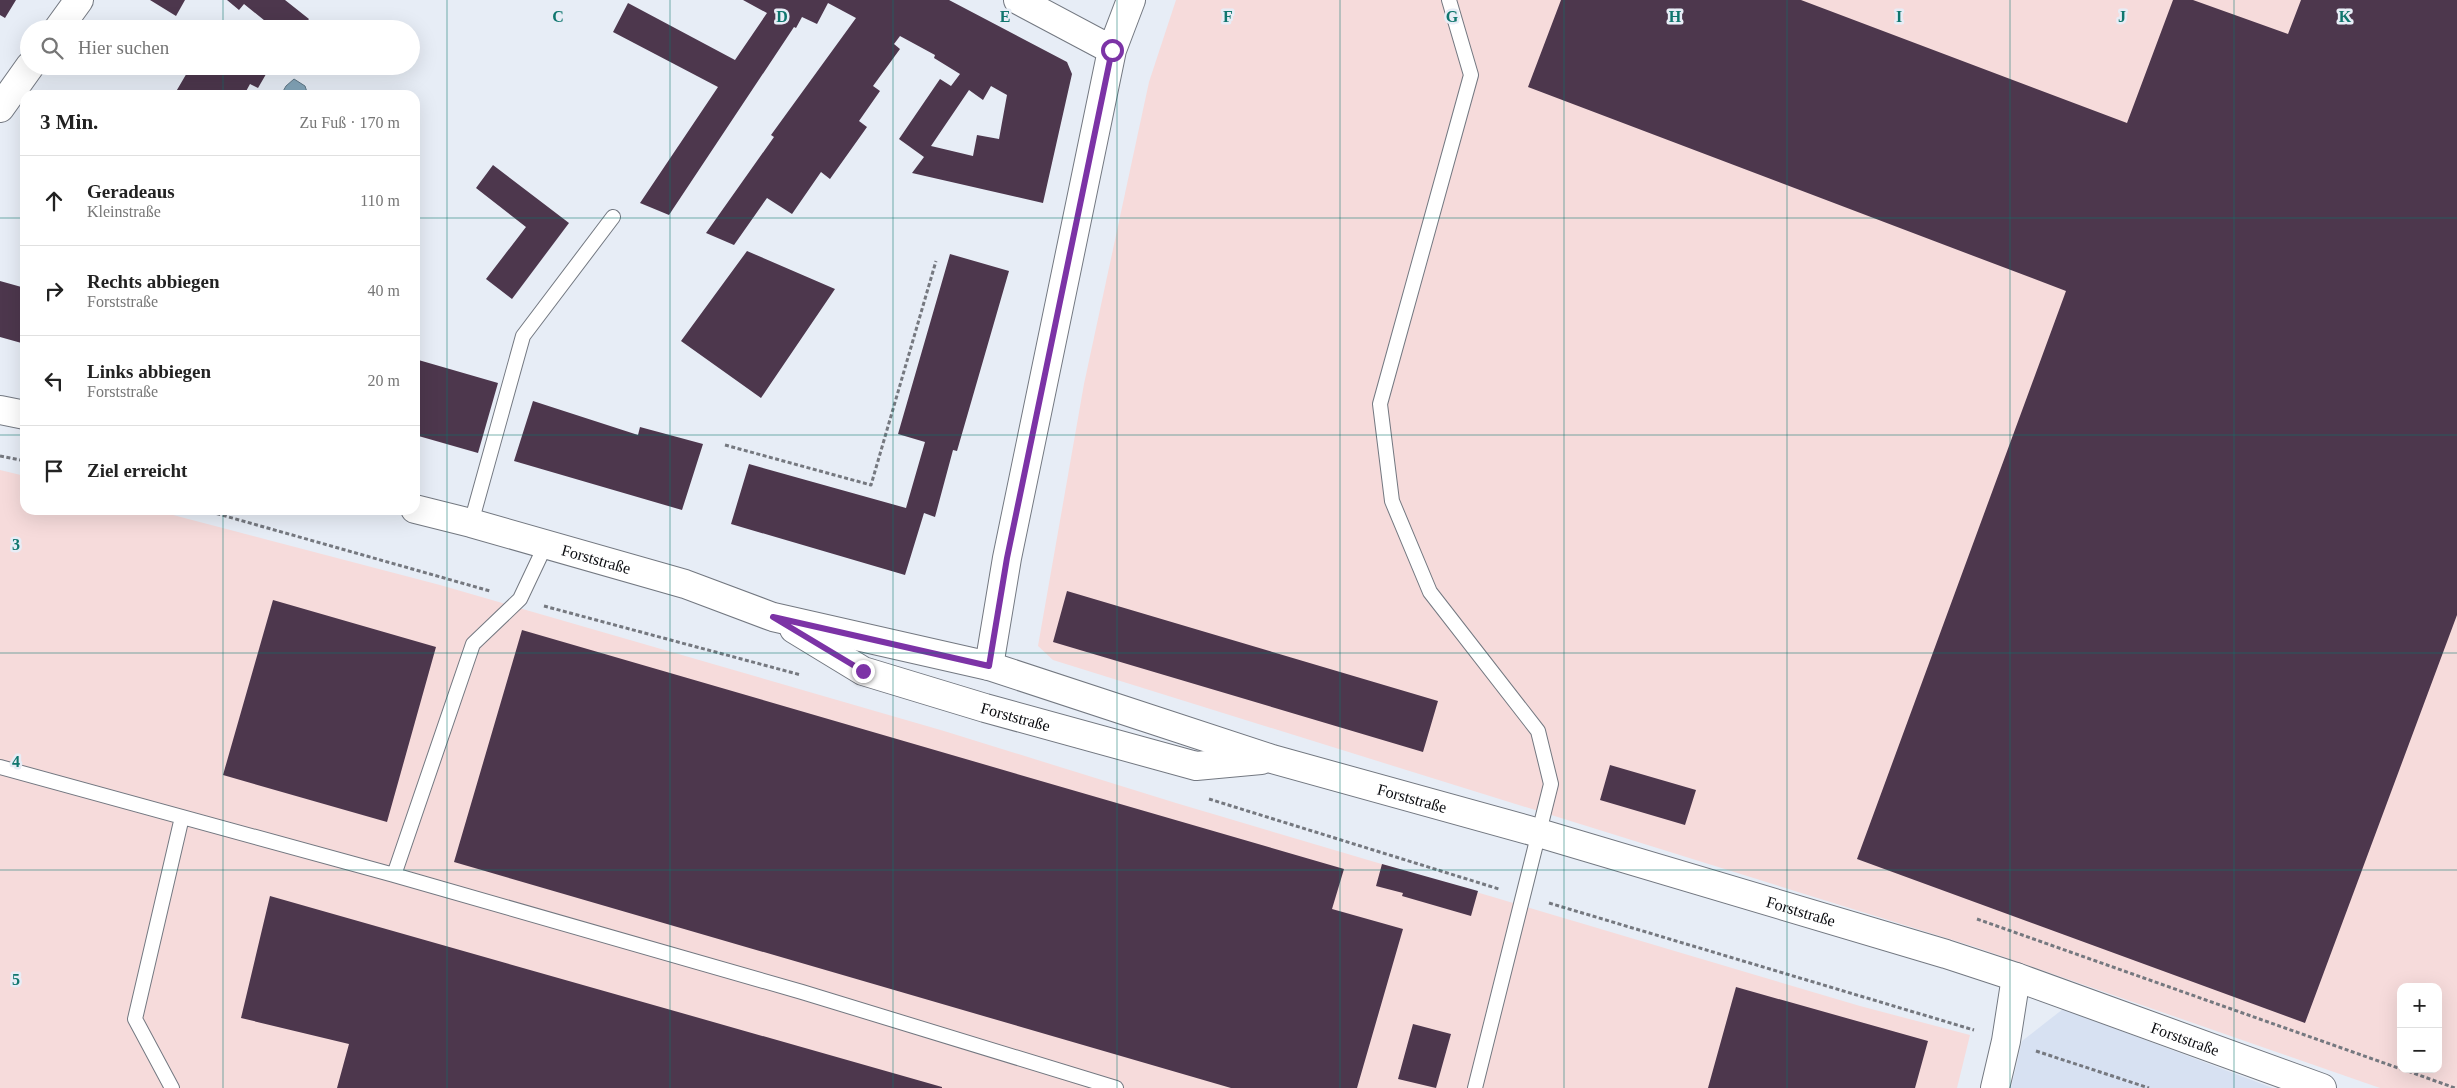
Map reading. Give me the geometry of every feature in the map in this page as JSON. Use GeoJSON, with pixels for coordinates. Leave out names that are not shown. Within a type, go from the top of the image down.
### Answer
{"type":"FeatureCollection","features":[{"type":"Feature","properties":{"kind":"main road"},"geometry":{"type":"LineString","coordinates":[[65,20],[79,0]]}},
{"type":"Feature","properties":{"kind":"main road"},"geometry":{"type":"LineString","coordinates":[[1018,0],[1112,50]]}},
{"type":"Feature","properties":{"kind":"main road"},"geometry":{"type":"LineString","coordinates":[[989,666],[1007,558],[1112,50],[1131,0]]}},
{"type":"Feature","properties":{"kind":"main road"},"geometry":{"type":"LineString","coordinates":[[0,108],[24,75]]}},
{"type":"Feature","properties":{"kind":"main road"},"geometry":{"type":"LineString","coordinates":[[0,410],[20,415]]}},
{"type":"Feature","properties":{"kind":"main road","name":"Forststraße"},"geometry":{"type":"LineString","coordinates":[[420,510],[471,522],[685,584],[773,617],[989,666],[1272,759],[1539,833],[2016,977],[2322,1088]]}},
{"type":"Feature","properties":{"kind":"main road","name":"Forststraße"},"geometry":{"type":"LineString","coordinates":[[773,617],[863,671],[985,708],[1196,766],[1272,759]]}},
{"type":"Feature","properties":{"kind":"main road"},"geometry":{"type":"LineString","coordinates":[[1995,1088],[2006,1041],[2016,977]]}},
{"type":"Feature","properties":{"kind":"lane"},"geometry":{"type":"LineString","coordinates":[[1449,0],[1470,75],[1380,404],[1392,501],[1430,592],[1538,731],[1551,784],[1475,1088]]}},
{"type":"Feature","properties":{"kind":"lane"},"geometry":{"type":"LineString","coordinates":[[471,522],[524,336],[613,217]]}},
{"type":"Feature","properties":{"kind":"lane"},"geometry":{"type":"LineString","coordinates":[[394,875],[473,644],[520,599],[546,544]]}},
{"type":"Feature","properties":{"kind":"lane"},"geometry":{"type":"LineString","coordinates":[[0,767],[394,875],[802,992],[1116,1088]]}},
{"type":"Feature","properties":{"kind":"lane"},"geometry":{"type":"LineString","coordinates":[[172,1088],[135,1019],[182,818]]}},
{"type":"Feature","properties":{"kind":"path"},"geometry":{"type":"LineString","coordinates":[[725,445],[871,485],[936,261]]}},
{"type":"Feature","properties":{"kind":"path"},"geometry":{"type":"LineString","coordinates":[[0,456],[20,461]]}},
{"type":"Feature","properties":{"kind":"path"},"geometry":{"type":"LineString","coordinates":[[1977,920],[2397,1067]]}},
{"type":"Feature","properties":{"kind":"path"},"geometry":{"type":"LineString","coordinates":[[2006,1041],[2149,1088]]}},
{"type":"Feature","properties":{"kind":"path"},"geometry":{"type":"LineString","coordinates":[[2413,1073],[2455,1088]]}},
{"type":"Feature","properties":{"kind":"shaded area"},"geometry":{"type":"Polygon","coordinates":[[[1176,0],[2457,0],[2457,1088],[2380,1088],[1975,947],[1053,660],[1038,646],[1084,384],[1149,82],[1176,0]]]}},
{"type":"Feature","properties":{"kind":"shaded area"},"geometry":{"type":"Polygon","coordinates":[[[294,79],[305,86],[306,90],[284,90],[294,79]]]}},
{"type":"Feature","properties":{"kind":"shaded area"},"geometry":{"type":"Polygon","coordinates":[[[0,470],[20,475],[20,515],[173,515],[440,585],[944,731],[1176,803],[1860,1006],[1970,1035],[1957,1088],[0,1088],[0,470]]]}},
{"type":"Feature","properties":{"kind":"shaded area"},"geometry":{"type":"Polygon","coordinates":[[[2063,1009],[2273,1088],[2011,1088],[2022,1041],[2063,1009]]]}},
{"type":"Feature","properties":{"kind":"building"},"geometry":{"type":"Polygon","coordinates":[[[0,0],[16,0],[5,18],[0,15],[0,0]]]}},
{"type":"Feature","properties":{"kind":"building"},"geometry":{"type":"Polygon","coordinates":[[[150,0],[185,0],[176,16],[150,0]]]}},
{"type":"Feature","properties":{"kind":"building"},"geometry":{"type":"Polygon","coordinates":[[[227,0],[285,0],[309,19],[264,20],[244,4],[239,10],[227,0]]]}},
{"type":"Feature","properties":{"kind":"building"},"geometry":{"type":"Polygon","coordinates":[[[743,0],[949,0],[1067,62],[1072,74],[1043,203],[912,173],[924,157],[899,139],[940,79],[951,86],[960,74],[934,58],[935,55],[900,36],[894,44],[900,49],[873,86],[880,91],[859,121],[867,127],[830,179],[821,172],[792,214],[767,198],[734,245],[706,233],[774,137],[771,135],[856,18],[828,3],[817,24],[802,17],[796,28],[794,27],[669,215],[640,203],[718,87],[613,32],[628,3],[735,60],[767,13],[743,0]],[[991,86],[983,100],[969,90],[931,146],[973,156],[977,135],[999,139],[1007,95],[991,86]]]}},
{"type":"Feature","properties":{"kind":"building"},"geometry":{"type":"Polygon","coordinates":[[[1561,0],[1801,0],[2127,123],[2173,0],[2193,0],[2288,34],[2301,0],[2457,0],[2457,615],[2305,1023],[1857,859],[2066,291],[1528,87],[1561,0]]]}},
{"type":"Feature","properties":{"kind":"building"},"geometry":{"type":"Polygon","coordinates":[[[186,75],[266,75],[258,88],[250,84],[247,90],[177,90],[186,75]]]}},
{"type":"Feature","properties":{"kind":"building"},"geometry":{"type":"Polygon","coordinates":[[[493,165],[569,223],[512,299],[486,279],[526,227],[476,188],[493,165]]]}},
{"type":"Feature","properties":{"kind":"building"},"geometry":{"type":"Polygon","coordinates":[[[747,251],[835,289],[761,398],[681,341],[747,251]]]}},
{"type":"Feature","properties":{"kind":"building"},"geometry":{"type":"Polygon","coordinates":[[[950,254],[1009,271],[957,451],[953,450],[935,517],[924,513],[905,575],[731,524],[749,464],[906,508],[925,442],[898,434],[950,254]]]}},
{"type":"Feature","properties":{"kind":"building"},"geometry":{"type":"Polygon","coordinates":[[[0,281],[20,287],[20,343],[0,337],[0,281]]]}},
{"type":"Feature","properties":{"kind":"building"},"geometry":{"type":"Polygon","coordinates":[[[420,360],[498,383],[478,453],[420,436],[420,360]]]}},
{"type":"Feature","properties":{"kind":"building"},"geometry":{"type":"Polygon","coordinates":[[[533,401],[638,435],[640,427],[703,444],[682,510],[514,461],[533,401]]]}},
{"type":"Feature","properties":{"kind":"building"},"geometry":{"type":"Polygon","coordinates":[[[1067,591],[1438,701],[1423,752],[1053,642],[1067,591]]]}},
{"type":"Feature","properties":{"kind":"building"},"geometry":{"type":"Polygon","coordinates":[[[273,600],[436,647],[387,822],[223,775],[273,600]]]}},
{"type":"Feature","properties":{"kind":"building"},"geometry":{"type":"Polygon","coordinates":[[[522,630],[1344,869],[1332,909],[1403,929],[1357,1088],[1231,1088],[454,862],[522,630]]]}},
{"type":"Feature","properties":{"kind":"building"},"geometry":{"type":"Polygon","coordinates":[[[1610,765],[1696,790],[1685,825],[1600,800],[1610,765]]]}},
{"type":"Feature","properties":{"kind":"building"},"geometry":{"type":"Polygon","coordinates":[[[1382,864],[1478,891],[1471,916],[1402,896],[1403,893],[1376,886],[1382,864]]]}},
{"type":"Feature","properties":{"kind":"building"},"geometry":{"type":"Polygon","coordinates":[[[270,896],[942,1088],[337,1088],[349,1044],[241,1018],[270,896]]]}},
{"type":"Feature","properties":{"kind":"building"},"geometry":{"type":"Polygon","coordinates":[[[1736,987],[1928,1041],[1915,1088],[1708,1088],[1736,987]]]}},
{"type":"Feature","properties":{"kind":"building"},"geometry":{"type":"Polygon","coordinates":[[[1413,1024],[1451,1034],[1436,1088],[1398,1079],[1413,1024]]]}},
{"type":"Feature","properties":{"kind":"route"},"geometry":{"type":"LineString","coordinates":[[863,671],[773,617],[989,666],[1007,558],[1112,50]]}}]}
